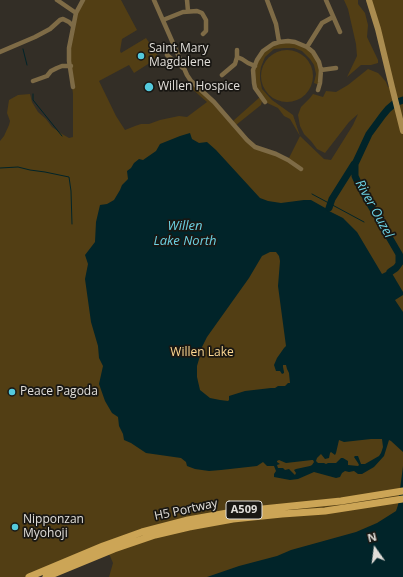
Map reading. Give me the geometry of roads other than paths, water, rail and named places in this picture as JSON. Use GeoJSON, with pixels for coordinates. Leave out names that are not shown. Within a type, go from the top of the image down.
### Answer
{"type":"FeatureCollection","features":[{"type":"Feature","properties":{"kind":"main road","name":"H5 Portway"},"geometry":{"type":"LineString","coordinates":[[29,577],[113,546],[163,533],[212,522],[254,516],[325,511],[381,499],[403,491]]}},
{"type":"Feature","properties":{"kind":"main road","name":"H5 Portway"},"geometry":{"type":"LineString","coordinates":[[381,499],[403,499]]}},
{"type":"Feature","properties":{"kind":"main road","name":"H5 Portway"},"geometry":{"type":"LineString","coordinates":[[46,577],[104,549]]}},
{"type":"Feature","properties":{"kind":"street"},"geometry":{"type":"LineString","coordinates":[[57,0],[76,13]]}},
{"type":"Feature","properties":{"kind":"street"},"geometry":{"type":"LineString","coordinates":[[73,87],[71,66],[69,61],[69,48],[76,13],[83,0]]}},
{"type":"Feature","properties":{"kind":"street"},"geometry":{"type":"LineString","coordinates":[[154,0],[191,81],[214,102],[255,147],[276,154],[301,169]]}},
{"type":"Feature","properties":{"kind":"street"},"geometry":{"type":"LineString","coordinates":[[187,0],[188,11]]}},
{"type":"Feature","properties":{"kind":"street"},"geometry":{"type":"LineString","coordinates":[[267,0],[276,24],[279,42]]}},
{"type":"Feature","properties":{"kind":"street"},"geometry":{"type":"LineString","coordinates":[[326,0],[340,32]]}},
{"type":"Feature","properties":{"kind":"street"},"geometry":{"type":"LineString","coordinates":[[368,0],[378,29],[403,131]]}},
{"type":"Feature","properties":{"kind":"street"},"geometry":{"type":"LineString","coordinates":[[162,20],[188,11],[197,11],[202,13],[206,20],[206,31],[203,34]]}},
{"type":"Feature","properties":{"kind":"street"},"geometry":{"type":"LineString","coordinates":[[308,47],[322,23],[333,17]]}},
{"type":"Feature","properties":{"kind":"street"},"geometry":{"type":"LineString","coordinates":[[0,52],[50,29],[60,20],[64,19],[73,26]]}},
{"type":"Feature","properties":{"kind":"street"},"geometry":{"type":"LineString","coordinates":[[264,100],[255,88],[253,70],[257,60],[263,52],[273,44],[279,42],[295,42],[308,47],[319,62],[321,70],[318,90]]}},
{"type":"Feature","properties":{"kind":"street"},"geometry":{"type":"LineString","coordinates":[[222,75],[235,64],[237,57],[236,50]]}},
{"type":"Feature","properties":{"kind":"street"},"geometry":{"type":"LineString","coordinates":[[167,55],[185,70]]}},
{"type":"Feature","properties":{"kind":"street"},"geometry":{"type":"LineString","coordinates":[[237,57],[255,66]]}},
{"type":"Feature","properties":{"kind":"street"},"geometry":{"type":"LineString","coordinates":[[33,81],[47,76],[51,71],[62,66],[71,66]]}},
{"type":"Feature","properties":{"kind":"street"},"geometry":{"type":"LineString","coordinates":[[321,70],[336,68]]}},
{"type":"Feature","properties":{"kind":"water","name":"Willen Lake North"},"geometry":{"type":"Polygon","coordinates":[[[190,133],[192,139],[199,143],[207,142],[260,198],[281,203],[311,200],[327,209],[329,208],[329,211],[343,218],[357,232],[382,274],[390,270],[403,292],[403,295],[395,300],[403,312],[403,452],[389,440],[384,456],[374,467],[362,474],[358,474],[354,471],[345,471],[340,477],[336,478],[314,472],[298,479],[290,480],[274,477],[276,471],[274,466],[267,466],[263,462],[257,466],[221,470],[209,471],[195,469],[187,466],[186,462],[181,458],[146,453],[124,440],[119,426],[118,417],[112,413],[105,401],[99,384],[103,366],[99,358],[98,346],[91,322],[85,279],[88,264],[85,255],[95,242],[96,222],[100,205],[107,204],[114,200],[122,185],[128,179],[127,171],[139,159],[143,160],[156,151],[160,144],[190,133]],[[270,252],[262,256],[249,278],[207,337],[202,347],[197,366],[197,377],[200,390],[210,398],[228,401],[229,396],[245,391],[275,388],[278,386],[285,386],[290,383],[286,365],[283,365],[284,373],[282,374],[280,371],[276,371],[274,365],[277,358],[286,346],[278,286],[280,261],[276,252],[270,252]],[[382,439],[344,442],[339,440],[335,455],[331,452],[329,458],[325,459],[321,454],[316,461],[318,463],[326,464],[336,463],[343,458],[348,461],[348,465],[358,466],[359,465],[354,457],[355,456],[358,456],[361,464],[365,464],[379,456],[383,447],[382,439]],[[279,460],[277,461],[280,464],[277,465],[278,468],[283,468],[285,470],[289,469],[295,475],[296,473],[294,470],[310,466],[314,462],[313,460],[286,463],[279,460]]]}},
{"type":"Feature","properties":{"kind":"water"},"geometry":{"type":"Polygon","coordinates":[[[403,466],[403,577],[207,577],[239,566],[277,556],[291,550],[356,532],[377,523],[396,511],[403,466]]]}},
{"type":"Feature","properties":{"kind":"waterway"},"geometry":{"type":"LineString","coordinates":[[23,49],[27,65]]}},
{"type":"Feature","properties":{"kind":"waterway"},"geometry":{"type":"LineString","coordinates":[[33,94],[33,100],[62,136]]}},
{"type":"Feature","properties":{"kind":"waterway","name":"River Ouzel"},"geometry":{"type":"LineString","coordinates":[[403,100],[395,103],[383,115],[369,134],[355,164],[355,176],[360,187],[403,261]]}},
{"type":"Feature","properties":{"kind":"waterway"},"geometry":{"type":"LineString","coordinates":[[329,208],[332,199],[354,164]]}},
{"type":"Feature","properties":{"kind":"waterway"},"geometry":{"type":"LineString","coordinates":[[0,168],[18,167],[69,177],[72,224]]}},
{"type":"Feature","properties":{"kind":"waterway"},"geometry":{"type":"LineString","coordinates":[[312,194],[364,222]]}},
{"type":"Feature","properties":{"kind":"waterway"},"geometry":{"type":"LineString","coordinates":[[390,272],[399,264],[399,254]]}},
{"type":"Feature","properties":{"kind":"place","name":"Saint Mary Magdalene"},"geometry":{"type":"Point","coordinates":[141,56]}},
{"type":"Feature","properties":{"kind":"place","name":"Willen Hospice"},"geometry":{"type":"Point","coordinates":[149,87]}},
{"type":"Feature","properties":{"kind":"place","name":"Peace Pagoda"},"geometry":{"type":"Point","coordinates":[12,392]}},
{"type":"Feature","properties":{"kind":"place","name":"Nipponzan Myohoji"},"geometry":{"type":"Point","coordinates":[15,527]}},
{"type":"Feature","properties":{"kind":"park label","name":"Willen Lake"},"geometry":{"type":"Point","coordinates":[202,353]}}]}
